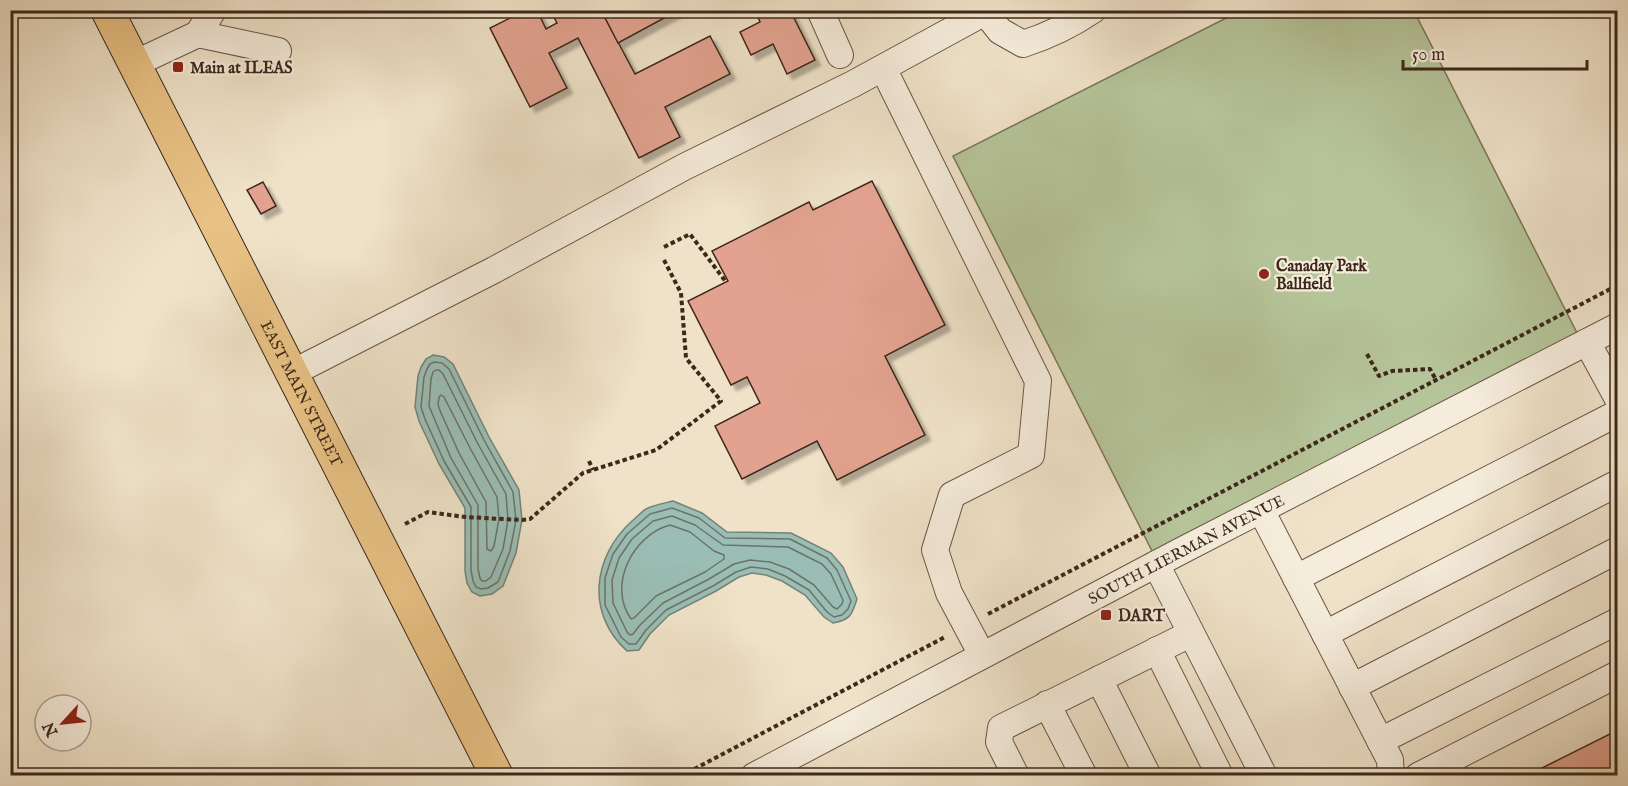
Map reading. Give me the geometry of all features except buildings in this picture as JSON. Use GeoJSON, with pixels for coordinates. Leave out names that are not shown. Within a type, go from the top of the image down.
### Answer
{"type":"FeatureCollection","features":[{"type":"Feature","properties":{"kind":"main road","name":"EAST MAIN STREET"},"geometry":{"type":"LineString","coordinates":[[107,10],[497,776]]}},
{"type":"Feature","properties":{"kind":"street"},"geometry":{"type":"LineString","coordinates":[[134,63],[198,34],[213,10]]}},
{"type":"Feature","properties":{"kind":"street"},"geometry":{"type":"LineString","coordinates":[[820,10],[840,55]]}},
{"type":"Feature","properties":{"kind":"street"},"geometry":{"type":"LineString","coordinates":[[292,373],[494,270],[684,167],[883,68],[985,11],[1000,31],[1023,44],[1074,23],[1093,10]]}},
{"type":"Feature","properties":{"kind":"street"},"geometry":{"type":"LineString","coordinates":[[198,34],[278,51]]}},
{"type":"Feature","properties":{"kind":"street"},"geometry":{"type":"LineString","coordinates":[[883,68],[1038,381],[1031,455],[952,495],[935,550],[949,593],[982,655]]}},
{"type":"Feature","properties":{"kind":"street","name":"SOUTH LIERMAN AVENUE"},"geometry":{"type":"LineString","coordinates":[[754,776],[1156,564],[1617,326]]}},
{"type":"Feature","properties":{"kind":"street"},"geometry":{"type":"LineString","coordinates":[[1587,342],[1617,399]]}},
{"type":"Feature","properties":{"kind":"street"},"geometry":{"type":"LineString","coordinates":[[1296,578],[1617,413]]}},
{"type":"Feature","properties":{"kind":"street"},"geometry":{"type":"LineString","coordinates":[[1325,634],[1617,483]]}},
{"type":"Feature","properties":{"kind":"street"},"geometry":{"type":"LineString","coordinates":[[1261,510],[1390,760],[1391,776]]}},
{"type":"Feature","properties":{"kind":"street"},"geometry":{"type":"LineString","coordinates":[[1352,687],[1617,550]]}},
{"type":"Feature","properties":{"kind":"street"},"geometry":{"type":"LineString","coordinates":[[1156,564],[1264,776]]}},
{"type":"Feature","properties":{"kind":"street"},"geometry":{"type":"LineString","coordinates":[[1380,741],[1617,621]]}},
{"type":"Feature","properties":{"kind":"street"},"geometry":{"type":"LineString","coordinates":[[1016,776],[999,742],[1001,728],[1190,634]]}},
{"type":"Feature","properties":{"kind":"street"},"geometry":{"type":"LineString","coordinates":[[1157,650],[1220,776]]}},
{"type":"Feature","properties":{"kind":"street"},"geometry":{"type":"LineString","coordinates":[[1418,776],[1617,674]]}},
{"type":"Feature","properties":{"kind":"street"},"geometry":{"type":"LineString","coordinates":[[1099,679],[1148,776]]}},
{"type":"Feature","properties":{"kind":"street"},"geometry":{"type":"LineString","coordinates":[[1047,704],[1084,776]]}},
{"type":"Feature","properties":{"kind":"path"},"geometry":{"type":"LineString","coordinates":[[664,247],[690,234],[726,282]]}},
{"type":"Feature","properties":{"kind":"path"},"geometry":{"type":"LineString","coordinates":[[405,524],[428,512],[465,517],[530,519],[583,473],[656,450],[721,401],[686,358],[681,292],[664,260]]}},
{"type":"Feature","properties":{"kind":"path"},"geometry":{"type":"LineString","coordinates":[[984,617],[1617,285]]}},
{"type":"Feature","properties":{"kind":"path"},"geometry":{"type":"LineString","coordinates":[[1367,354],[1379,376],[1392,371],[1430,369],[1436,380]]}},
{"type":"Feature","properties":{"kind":"path"},"geometry":{"type":"LineString","coordinates":[[589,460],[593,470]]}},
{"type":"Feature","properties":{"kind":"path"},"geometry":{"type":"LineString","coordinates":[[681,776],[946,637]]}},
{"type":"Feature","properties":{"kind":"green space"},"geometry":{"type":"Polygon","coordinates":[[[1240,11],[1414,11],[1577,333],[1153,553],[953,156],[1240,11]]]}},
{"type":"Feature","properties":{"kind":"water"},"geometry":{"type":"Polygon","coordinates":[[[433,355],[444,357],[453,364],[489,437],[519,490],[522,520],[516,553],[503,586],[492,594],[480,596],[472,592],[467,583],[465,508],[439,464],[415,407],[421,367],[426,359],[433,355]]]}},
{"type":"Feature","properties":{"kind":"water"},"geometry":{"type":"Polygon","coordinates":[[[673,501],[702,513],[727,532],[791,533],[831,553],[843,567],[857,599],[852,613],[847,618],[833,623],[824,617],[805,595],[782,581],[752,573],[739,577],[669,615],[650,634],[639,650],[627,651],[614,636],[605,620],[600,603],[599,586],[602,568],[619,535],[632,521],[649,508],[673,501]]]}},
{"type":"Feature","properties":{"kind":"place","name":"Main at ILEAS"},"geometry":{"type":"Point","coordinates":[178,67]}},
{"type":"Feature","properties":{"kind":"place","name":"Canaday Park Ballfield"},"geometry":{"type":"Point","coordinates":[1264,274]}},
{"type":"Feature","properties":{"kind":"place","name":"DART"},"geometry":{"type":"Point","coordinates":[1106,615]}}]}
